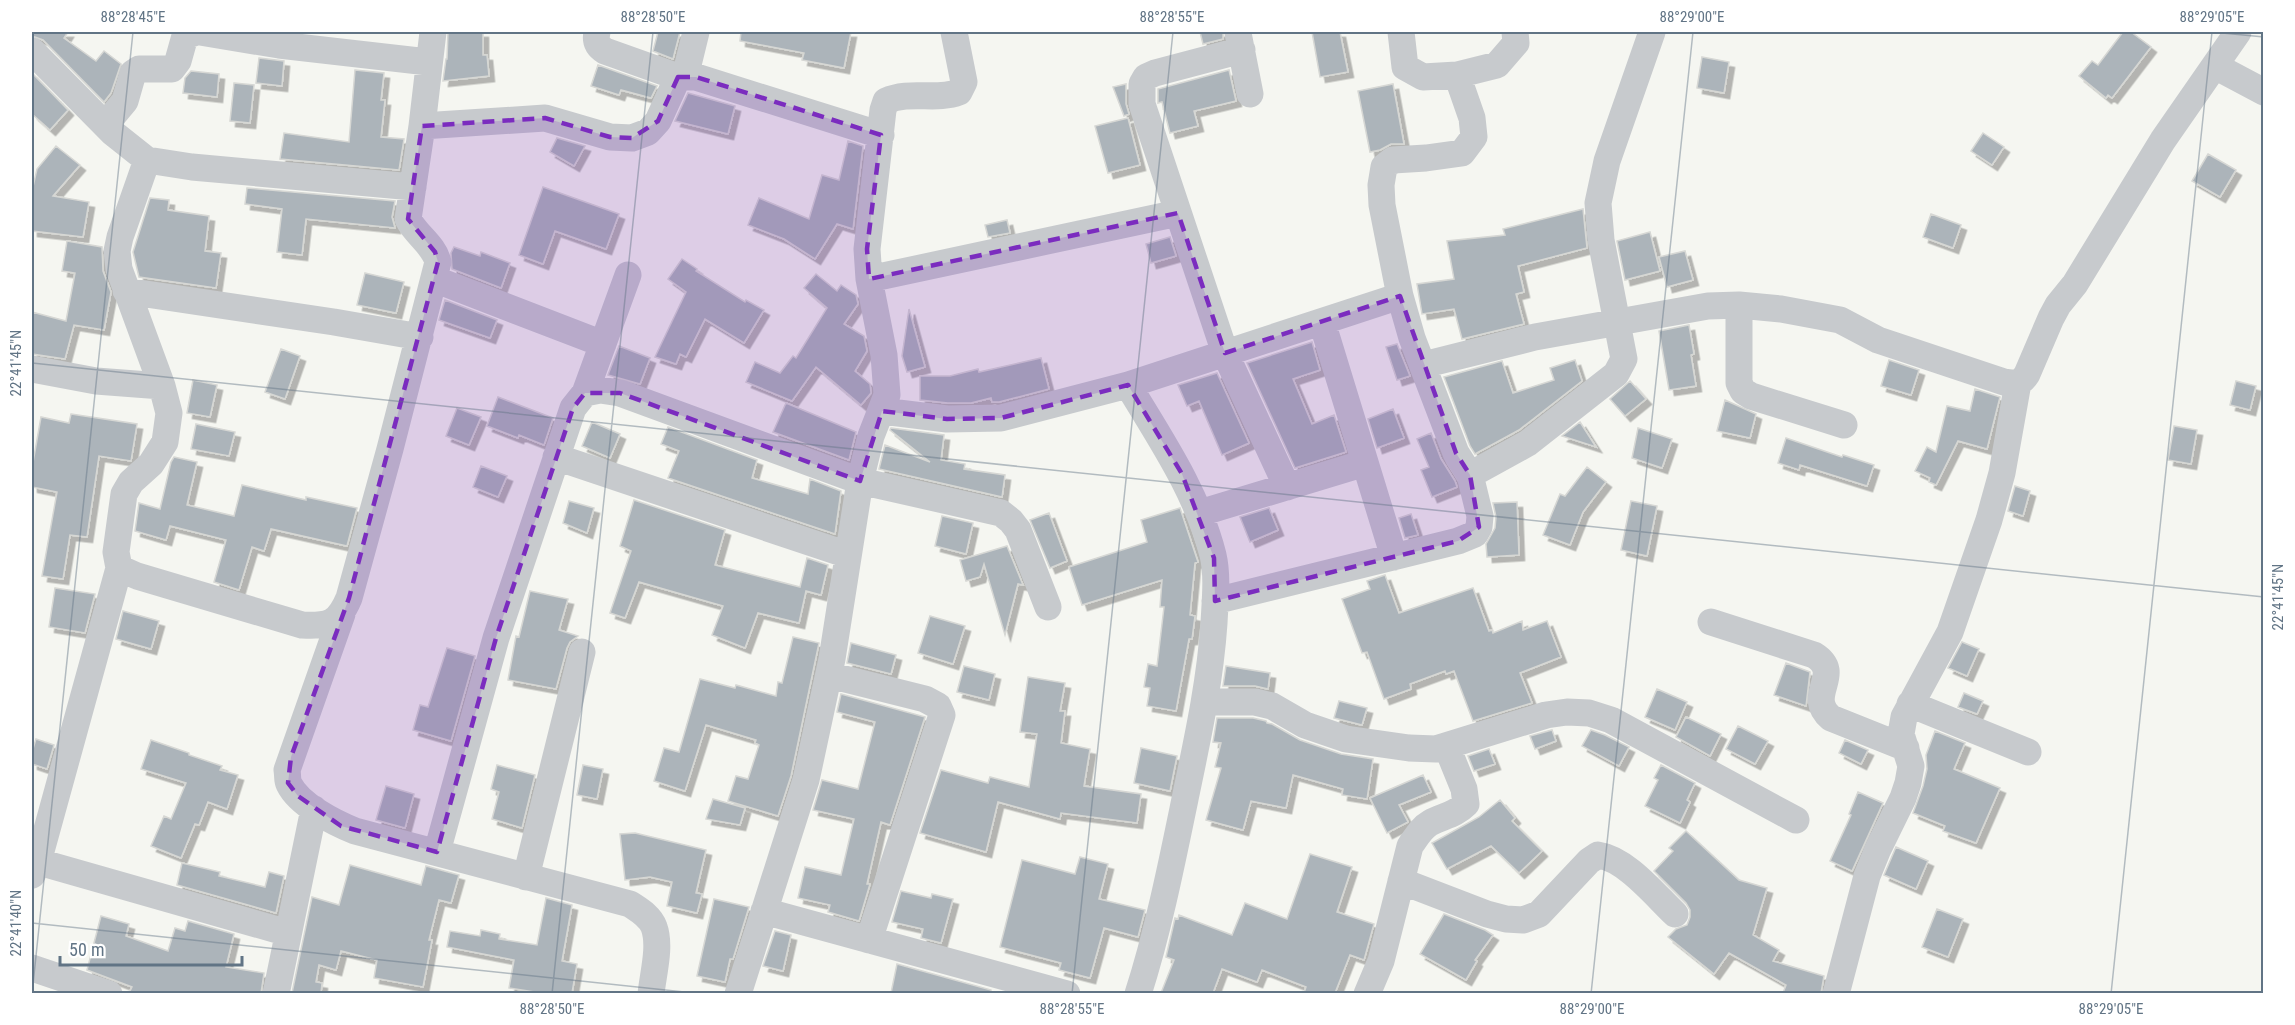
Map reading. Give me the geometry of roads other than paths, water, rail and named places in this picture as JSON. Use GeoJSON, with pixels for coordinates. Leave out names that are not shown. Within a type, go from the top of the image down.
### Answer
{"type":"FeatureCollection","features":[{"type":"Feature","properties":{"kind":"street"},"geometry":{"type":"LineString","coordinates":[[105,125],[125,101],[133,73],[139,69],[172,69],[178,62],[185,36],[198,32],[280,38],[428,62]]}},
{"type":"Feature","properties":{"kind":"street"},"geometry":{"type":"LineString","coordinates":[[433,32],[423,126],[408,219],[414,232],[435,252],[438,262],[420,337],[349,598],[287,770],[288,783],[298,796],[314,809],[355,831],[630,904],[645,914],[654,927],[656,948],[651,993]]}},
{"type":"Feature","properties":{"kind":"street"},"geometry":{"type":"LineString","coordinates":[[597,32],[596,42],[599,48],[605,51],[682,77],[696,77],[880,135]]}},
{"type":"Feature","properties":{"kind":"street"},"geometry":{"type":"LineString","coordinates":[[423,126],[545,118],[610,137],[632,138],[648,132],[658,121],[682,77],[696,32]]}},
{"type":"Feature","properties":{"kind":"street"},"geometry":{"type":"LineString","coordinates":[[738,993],[806,780],[829,675],[860,481],[871,436],[887,395],[887,378],[869,279],[867,249],[886,101],[897,96],[949,96],[959,92],[964,82],[954,32]]}},
{"type":"Feature","properties":{"kind":"street"},"geometry":{"type":"LineString","coordinates":[[1401,32],[1405,67],[1423,77],[1457,75],[1497,64],[1516,43],[1515,32]]}},
{"type":"Feature","properties":{"kind":"street"},"geometry":{"type":"LineString","coordinates":[[1470,475],[1528,443],[1616,374],[1624,359],[1598,218],[1598,203],[1607,161],[1652,32]]}},
{"type":"Feature","properties":{"kind":"street"},"geometry":{"type":"LineString","coordinates":[[1423,365],[1535,337],[1708,306],[1739,304],[1781,309],[1840,321],[1886,343],[2004,382],[2024,381],[2058,305],[2075,284],[2163,140],[2238,32]]}},
{"type":"Feature","properties":{"kind":"street"},"geometry":{"type":"LineString","coordinates":[[1250,94],[1240,41],[1155,73],[1146,77],[1142,84],[1142,104],[1225,353],[1287,487]]}},
{"type":"Feature","properties":{"kind":"street"},"geometry":{"type":"LineString","coordinates":[[32,51],[105,125],[147,160],[183,166],[413,187]]}},
{"type":"Feature","properties":{"kind":"street"},"geometry":{"type":"LineString","coordinates":[[2216,66],[2264,92]]}},
{"type":"Feature","properties":{"kind":"street"},"geometry":{"type":"LineString","coordinates":[[1215,601],[1458,541],[1475,534],[1479,526],[1480,516],[1470,475],[1456,453],[1400,296],[1382,205],[1381,186],[1384,167],[1393,160],[1462,153],[1474,137],[1472,118],[1457,75]]}},
{"type":"Feature","properties":{"kind":"street"},"geometry":{"type":"LineString","coordinates":[[147,160],[117,251],[118,269],[162,386],[169,413],[165,442],[151,464],[131,482],[124,494],[116,552],[118,568],[34,866],[288,933]]}},
{"type":"Feature","properties":{"kind":"street"},"geometry":{"type":"LineString","coordinates":[[869,279],[1178,213]]}},
{"type":"Feature","properties":{"kind":"street"},"geometry":{"type":"LineString","coordinates":[[437,852],[496,638],[573,408],[585,393],[628,275]]}},
{"type":"Feature","properties":{"kind":"street"},"geometry":{"type":"LineString","coordinates":[[434,279],[603,344]]}},
{"type":"Feature","properties":{"kind":"street"},"geometry":{"type":"LineString","coordinates":[[126,291],[323,320],[420,337]]}},
{"type":"Feature","properties":{"kind":"street"},"geometry":{"type":"LineString","coordinates":[[882,411],[946,419],[1001,418],[1128,385],[1400,296]]}},
{"type":"Feature","properties":{"kind":"street"},"geometry":{"type":"LineString","coordinates":[[1739,304],[1739,383],[1743,391],[1765,402],[1844,425]]}},
{"type":"Feature","properties":{"kind":"street"},"geometry":{"type":"LineString","coordinates":[[1322,322],[1394,557]]}},
{"type":"Feature","properties":{"kind":"street"},"geometry":{"type":"LineString","coordinates":[[32,369],[96,381],[162,386]]}},
{"type":"Feature","properties":{"kind":"street"},"geometry":{"type":"LineString","coordinates":[[1836,993],[1867,876],[1908,783],[1911,766],[1901,734],[1904,717],[1950,632],[1989,520],[2006,455],[2018,383]]}},
{"type":"Feature","properties":{"kind":"street"},"geometry":{"type":"LineString","coordinates":[[1128,385],[1182,474],[1200,513],[1214,558],[1215,601],[1205,702],[1177,840],[1138,993]]}},
{"type":"Feature","properties":{"kind":"street"},"geometry":{"type":"LineString","coordinates":[[585,393],[600,390],[620,393],[860,481],[1000,513],[1011,521],[1017,530],[1048,607]]}},
{"type":"Feature","properties":{"kind":"street"},"geometry":{"type":"LineString","coordinates":[[556,458],[848,555]]}},
{"type":"Feature","properties":{"kind":"street"},"geometry":{"type":"LineString","coordinates":[[1200,513],[1365,463]]}},
{"type":"Feature","properties":{"kind":"street"},"geometry":{"type":"LineString","coordinates":[[118,568],[137,576],[302,625],[326,626],[342,614]]}},
{"type":"Feature","properties":{"kind":"street"},"geometry":{"type":"LineString","coordinates":[[1711,622],[1814,655],[1822,660],[1826,667],[1820,697],[1824,712],[1831,718],[1906,748]]}},
{"type":"Feature","properties":{"kind":"street"},"geometry":{"type":"LineString","coordinates":[[526,877],[582,652]]}},
{"type":"Feature","properties":{"kind":"street"},"geometry":{"type":"LineString","coordinates":[[829,675],[925,699],[938,706],[942,715],[869,940]]}},
{"type":"Feature","properties":{"kind":"street"},"geometry":{"type":"LineString","coordinates":[[1205,702],[1256,702],[1272,706],[1305,725],[1346,739],[1371,744],[1436,749],[1546,715],[1567,712],[1589,713],[1611,720],[1796,820]]}},
{"type":"Feature","properties":{"kind":"street"},"geometry":{"type":"LineString","coordinates":[[1910,704],[2028,753]]}},
{"type":"Feature","properties":{"kind":"street"},"geometry":{"type":"LineString","coordinates":[[1367,993],[1381,961],[1410,846],[1421,830],[1430,823],[1458,812],[1466,804],[1464,789],[1447,747]]}},
{"type":"Feature","properties":{"kind":"street"},"geometry":{"type":"LineString","coordinates":[[276,993],[314,809]]}},
{"type":"Feature","properties":{"kind":"street"},"geometry":{"type":"LineString","coordinates":[[1401,881],[1487,914],[1506,919],[1523,920],[1539,914],[1589,861],[1598,855],[1611,857],[1622,864],[1675,914]]}},
{"type":"Feature","properties":{"kind":"street"},"geometry":{"type":"LineString","coordinates":[[764,911],[1066,993]]}},
{"type":"Feature","properties":{"kind":"street"},"geometry":{"type":"LineString","coordinates":[[37,978],[105,993]]}}]}
